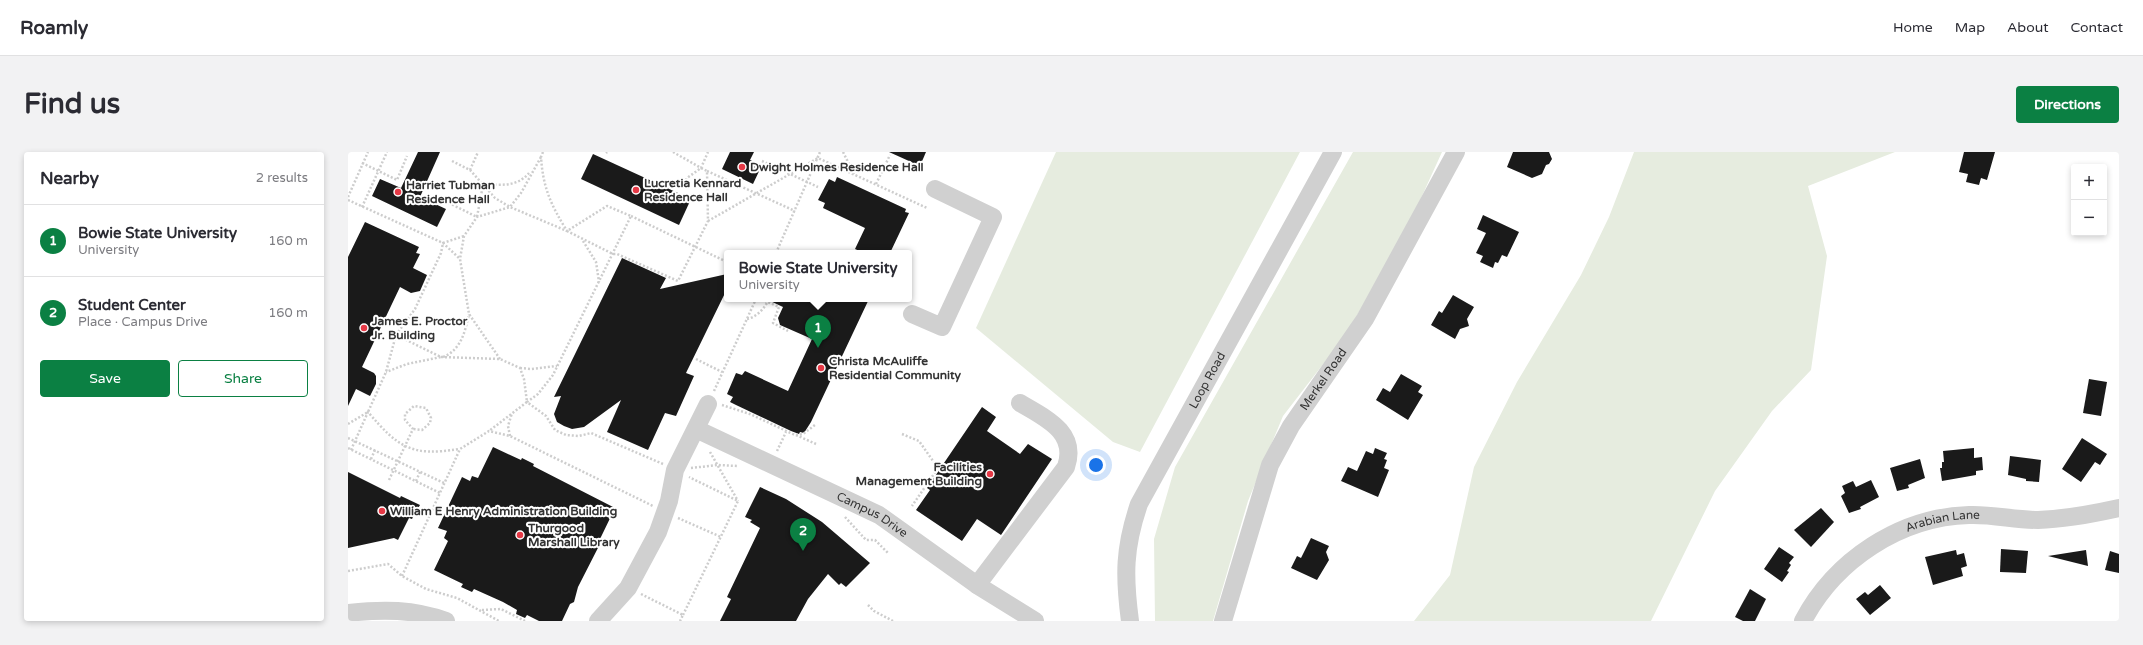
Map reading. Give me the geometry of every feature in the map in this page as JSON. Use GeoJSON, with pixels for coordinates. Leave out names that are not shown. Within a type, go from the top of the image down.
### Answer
{"type":"FeatureCollection","features":[{"type":"Feature","properties":{"kind":"street","name":"Loop Road"},"geometry":{"type":"LineString","coordinates":[[1130,621],[1126,591],[1126,554],[1130,530],[1139,504],[1333,152]]}},
{"type":"Feature","properties":{"kind":"street","name":"Merkel Road"},"geometry":{"type":"LineString","coordinates":[[1224,621],[1270,465],[1291,426],[1365,319],[1456,152]]}},
{"type":"Feature","properties":{"kind":"street"},"geometry":{"type":"LineString","coordinates":[[912,314],[942,327],[993,217],[935,189]]}},
{"type":"Feature","properties":{"kind":"street"},"geometry":{"type":"LineString","coordinates":[[598,621],[628,588],[658,532],[665,512],[675,470],[714,397]]}},
{"type":"Feature","properties":{"kind":"street"},"geometry":{"type":"LineString","coordinates":[[977,585],[1066,467],[1069,458],[1069,448],[1061,430],[1050,420],[1020,403]]}},
{"type":"Feature","properties":{"kind":"street","name":"Campus Drive"},"geometry":{"type":"LineString","coordinates":[[696,429],[879,515],[977,585],[1035,621]]}},
{"type":"Feature","properties":{"kind":"street","name":"Arabian Lane"},"geometry":{"type":"LineString","coordinates":[[1803,621],[1818,597],[1830,582],[1855,559],[1878,542],[1912,525],[1930,520],[1968,515],[2038,520],[2085,515],[2119,508]]}},
{"type":"Feature","properties":{"kind":"street"},"geometry":{"type":"LineString","coordinates":[[348,613],[392,610],[414,612],[446,621]]}},
{"type":"Feature","properties":{"kind":"path"},"geometry":{"type":"LineString","coordinates":[[348,197],[368,152]]}},
{"type":"Feature","properties":{"kind":"path"},"geometry":{"type":"LineString","coordinates":[[362,207],[387,152]]}},
{"type":"Feature","properties":{"kind":"path"},"geometry":{"type":"LineString","coordinates":[[470,170],[478,152]]}},
{"type":"Feature","properties":{"kind":"path"},"geometry":{"type":"LineString","coordinates":[[482,185],[504,186],[524,180],[543,152]]}},
{"type":"Feature","properties":{"kind":"path"},"geometry":{"type":"LineString","coordinates":[[673,152],[707,171],[795,211]]}},
{"type":"Feature","properties":{"kind":"path"},"geometry":{"type":"LineString","coordinates":[[682,189],[688,178],[701,168],[708,152]]}},
{"type":"Feature","properties":{"kind":"path"},"geometry":{"type":"LineString","coordinates":[[777,250],[820,152]]}},
{"type":"Feature","properties":{"kind":"path"},"geometry":{"type":"LineString","coordinates":[[842,152],[854,175]]}},
{"type":"Feature","properties":{"kind":"path"},"geometry":{"type":"LineString","coordinates":[[876,184],[890,155]]}},
{"type":"Feature","properties":{"kind":"path"},"geometry":{"type":"LineString","coordinates":[[362,163],[396,180],[407,156]]}},
{"type":"Feature","properties":{"kind":"path"},"geometry":{"type":"LineString","coordinates":[[541,157],[542,173],[550,202],[567,231]]}},
{"type":"Feature","properties":{"kind":"path"},"geometry":{"type":"LineString","coordinates":[[708,221],[818,158]]}},
{"type":"Feature","properties":{"kind":"path"},"geometry":{"type":"LineString","coordinates":[[818,158],[927,208]]}},
{"type":"Feature","properties":{"kind":"path"},"geometry":{"type":"LineString","coordinates":[[452,161],[470,170],[495,198],[510,207],[567,231],[581,240],[613,254],[618,254],[678,281],[694,246],[708,221],[707,171]]}},
{"type":"Feature","properties":{"kind":"path"},"geometry":{"type":"LineString","coordinates":[[762,161],[818,187]]}},
{"type":"Feature","properties":{"kind":"path"},"geometry":{"type":"LineString","coordinates":[[445,201],[478,217],[510,207],[521,193],[532,170]]}},
{"type":"Feature","properties":{"kind":"path"},"geometry":{"type":"LineString","coordinates":[[386,372],[407,364],[451,354],[462,340],[469,314],[460,260],[464,236],[478,217],[482,185]]}},
{"type":"Feature","properties":{"kind":"path"},"geometry":{"type":"LineString","coordinates":[[348,200],[443,243],[460,260]]}},
{"type":"Feature","properties":{"kind":"path"},"geometry":{"type":"LineString","coordinates":[[567,231],[607,206],[724,261]]}},
{"type":"Feature","properties":{"kind":"path"},"geometry":{"type":"LineString","coordinates":[[368,412],[383,430],[404,446],[427,452],[460,449],[489,431],[538,394],[553,375],[631,216]]}},
{"type":"Feature","properties":{"kind":"path"},"geometry":{"type":"LineString","coordinates":[[443,243],[464,236]]}},
{"type":"Feature","properties":{"kind":"path"},"geometry":{"type":"LineString","coordinates":[[581,240],[596,262],[599,282]]}},
{"type":"Feature","properties":{"kind":"path"},"geometry":{"type":"LineString","coordinates":[[440,493],[349,449],[355,441],[386,372],[396,335],[415,309],[441,253],[443,243]]}},
{"type":"Feature","properties":{"kind":"path"},"geometry":{"type":"LineString","coordinates":[[755,302],[722,372],[714,397],[786,432],[816,444]]}},
{"type":"Feature","properties":{"kind":"path"},"geometry":{"type":"LineString","coordinates":[[747,319],[753,318],[767,302]]}},
{"type":"Feature","properties":{"kind":"path"},"geometry":{"type":"LineString","coordinates":[[772,302],[778,307],[772,323],[788,331]]}},
{"type":"Feature","properties":{"kind":"path"},"geometry":{"type":"LineString","coordinates":[[469,314],[500,359]]}},
{"type":"Feature","properties":{"kind":"path"},"geometry":{"type":"LineString","coordinates":[[396,335],[440,357],[500,359],[520,368],[557,366]]}},
{"type":"Feature","properties":{"kind":"path"},"geometry":{"type":"LineString","coordinates":[[696,359],[722,372]]}},
{"type":"Feature","properties":{"kind":"path"},"geometry":{"type":"LineString","coordinates":[[520,368],[524,379],[526,402]]}},
{"type":"Feature","properties":{"kind":"path"},"geometry":{"type":"LineString","coordinates":[[526,402],[546,416],[555,430],[566,435],[579,436],[591,433],[675,470],[738,501]]}},
{"type":"Feature","properties":{"kind":"path"},"geometry":{"type":"LineString","coordinates":[[414,406],[426,408],[431,418],[430,423],[422,430],[413,429],[405,420],[405,414],[414,406]]}},
{"type":"Feature","properties":{"kind":"path"},"geometry":{"type":"LineString","coordinates":[[348,424],[368,412]]}},
{"type":"Feature","properties":{"kind":"path"},"geometry":{"type":"LineString","coordinates":[[510,436],[508,426],[512,413]]}},
{"type":"Feature","properties":{"kind":"path"},"geometry":{"type":"LineString","coordinates":[[795,435],[802,434],[815,425]]}},
{"type":"Feature","properties":{"kind":"path"},"geometry":{"type":"LineString","coordinates":[[389,480],[413,429]]}},
{"type":"Feature","properties":{"kind":"path"},"geometry":{"type":"LineString","coordinates":[[489,431],[510,436],[665,512],[721,537]]}},
{"type":"Feature","properties":{"kind":"path"},"geometry":{"type":"LineString","coordinates":[[771,463],[786,432]]}},
{"type":"Feature","properties":{"kind":"path"},"geometry":{"type":"LineString","coordinates":[[902,434],[919,441],[938,468],[912,506]]}},
{"type":"Feature","properties":{"kind":"path"},"geometry":{"type":"LineString","coordinates":[[348,438],[444,483]]}},
{"type":"Feature","properties":{"kind":"path"},"geometry":{"type":"LineString","coordinates":[[708,448],[738,501]]}},
{"type":"Feature","properties":{"kind":"path"},"geometry":{"type":"LineString","coordinates":[[402,576],[460,449]]}},
{"type":"Feature","properties":{"kind":"path"},"geometry":{"type":"LineString","coordinates":[[370,460],[375,450]]}},
{"type":"Feature","properties":{"kind":"path"},"geometry":{"type":"LineString","coordinates":[[675,470],[718,465],[745,467]]}},
{"type":"Feature","properties":{"kind":"path"},"geometry":{"type":"LineString","coordinates":[[416,481],[420,472]]}},
{"type":"Feature","properties":{"kind":"path"},"geometry":{"type":"LineString","coordinates":[[680,621],[738,501]]}},
{"type":"Feature","properties":{"kind":"path"},"geometry":{"type":"LineString","coordinates":[[844,516],[866,540],[875,540],[888,553]]}},
{"type":"Feature","properties":{"kind":"path"},"geometry":{"type":"LineString","coordinates":[[348,572],[388,564],[402,576],[426,589],[457,598],[499,621]]}},
{"type":"Feature","properties":{"kind":"path"},"geometry":{"type":"LineString","coordinates":[[628,588],[683,615]]}},
{"type":"Feature","properties":{"kind":"path"},"geometry":{"type":"LineString","coordinates":[[868,605],[874,611],[893,620]]}},
{"type":"Feature","properties":{"kind":"path"},"geometry":{"type":"LineString","coordinates":[[481,610],[501,609],[525,621]]}},
{"type":"Feature","properties":{"kind":"shaded area"},"geometry":{"type":"Polygon","coordinates":[[[1056,152],[1300,152],[1140,452],[1113,442],[976,328],[1056,152]]]}},
{"type":"Feature","properties":{"kind":"shaded area"},"geometry":{"type":"Polygon","coordinates":[[[1353,152],[1442,152],[1396,253],[1341,341],[1283,416],[1248,501],[1213,621],[1155,621],[1154,539],[1175,467],[1353,152]]]}},
{"type":"Feature","properties":{"kind":"shaded area"},"geometry":{"type":"Polygon","coordinates":[[[1634,152],[1895,152],[1808,186],[1827,256],[1811,370],[1772,411],[1715,491],[1651,621],[1414,621],[1450,575],[1474,467],[1517,382],[1581,275],[1609,217],[1634,152]]]}},
{"type":"Feature","properties":{"kind":"building","name":"Harriet Tubman Residence Hall"},"geometry":{"type":"Polygon","coordinates":[[[418,152],[440,152],[420,197],[446,209],[437,227],[372,196],[380,179],[401,188],[418,152]]]}},
{"type":"Feature","properties":{"kind":"building","name":"Dwight Holmes Residence Hall"},"geometry":{"type":"Polygon","coordinates":[[[730,152],[754,152],[750,160],[762,165],[753,184],[722,169],[730,152]]]}},
{"type":"Feature","properties":{"kind":"building"},"geometry":{"type":"Polygon","coordinates":[[[889,152],[926,152],[920,166],[889,152]]]}},
{"type":"Feature","properties":{"kind":"building"},"geometry":{"type":"Polygon","coordinates":[[[1513,152],[1549,152],[1552,159],[1549,164],[1546,165],[1542,174],[1532,178],[1507,167],[1513,152]]]}},
{"type":"Feature","properties":{"kind":"building"},"geometry":{"type":"Polygon","coordinates":[[[1964,152],[1995,152],[1987,180],[1981,178],[1979,185],[1966,182],[1968,174],[1959,172],[1964,152]]]}},
{"type":"Feature","properties":{"kind":"building","name":"Lucretia Kennard Residence Hall"},"geometry":{"type":"Polygon","coordinates":[[[593,154],[691,199],[679,225],[581,179],[593,154]]]}},
{"type":"Feature","properties":{"kind":"building"},"geometry":{"type":"Polygon","coordinates":[[[837,177],[906,209],[905,212],[909,213],[891,250],[855,249],[865,228],[823,208],[825,203],[818,200],[829,179],[835,182],[837,177]]]}},
{"type":"Feature","properties":{"kind":"building"},"geometry":{"type":"Polygon","coordinates":[[[1483,215],[1519,232],[1507,257],[1502,255],[1498,263],[1495,262],[1493,268],[1480,262],[1483,256],[1476,253],[1486,233],[1477,229],[1483,215]]]}},
{"type":"Feature","properties":{"kind":"building","name":"James E. Proctor Jr. Building"},"geometry":{"type":"Polygon","coordinates":[[[365,222],[419,247],[416,253],[420,254],[413,268],[427,275],[420,291],[411,293],[400,287],[362,367],[374,373],[376,376],[376,384],[370,396],[356,389],[348,406],[348,257],[365,222]]]}},
{"type":"Feature","properties":{"kind":"building"},"geometry":{"type":"Polygon","coordinates":[[[622,258],[666,278],[660,289],[724,275],[724,295],[686,373],[694,376],[676,416],[665,413],[648,450],[607,432],[621,400],[584,427],[572,429],[557,422],[554,414],[561,396],[554,397],[622,258]]]}},
{"type":"Feature","properties":{"kind":"building"},"geometry":{"type":"Polygon","coordinates":[[[1453,295],[1474,307],[1467,319],[1469,326],[1460,329],[1455,339],[1431,325],[1439,311],[1442,313],[1453,295]]]}},
{"type":"Feature","properties":{"kind":"building","name":"Christa McAuliffe Residential Community"},"geometry":{"type":"Polygon","coordinates":[[[772,302],[868,302],[811,422],[804,433],[800,432],[799,434],[730,402],[733,397],[727,394],[736,373],[742,375],[745,371],[788,391],[812,339],[780,325],[778,318],[783,307],[772,302]]]}},
{"type":"Feature","properties":{"kind":"building"},"geometry":{"type":"Polygon","coordinates":[[[1401,374],[1422,386],[1418,392],[1423,395],[1408,420],[1376,400],[1383,388],[1390,392],[1401,374]]]}},
{"type":"Feature","properties":{"kind":"building"},"geometry":{"type":"Polygon","coordinates":[[[2089,379],[2107,382],[2101,416],[2083,413],[2089,379]]]}},
{"type":"Feature","properties":{"kind":"building","name":"Facilities Management Building"},"geometry":{"type":"Polygon","coordinates":[[[982,407],[996,417],[987,431],[1020,454],[1028,444],[1052,459],[1001,535],[977,519],[962,541],[916,510],[930,490],[927,488],[982,407]]]}},
{"type":"Feature","properties":{"kind":"building"},"geometry":{"type":"Polygon","coordinates":[[[2082,438],[2107,454],[2100,465],[2095,462],[2081,482],[2062,469],[2082,438]]]}},
{"type":"Feature","properties":{"kind":"building","name":"Thurgood Marshall Library"},"geometry":{"type":"Polygon","coordinates":[[[493,447],[521,460],[522,458],[534,464],[533,466],[615,508],[600,539],[602,540],[578,587],[574,602],[570,604],[562,621],[539,621],[527,615],[525,618],[516,614],[517,610],[503,602],[474,589],[472,592],[461,587],[463,584],[434,570],[448,541],[444,538],[447,531],[438,528],[462,477],[470,481],[472,476],[478,478],[493,447]]]}},
{"type":"Feature","properties":{"kind":"building"},"geometry":{"type":"Polygon","coordinates":[[[1375,448],[1387,453],[1384,459],[1387,460],[1384,468],[1389,470],[1378,497],[1341,481],[1348,467],[1357,471],[1366,451],[1373,454],[1375,448]]]}},
{"type":"Feature","properties":{"kind":"building"},"geometry":{"type":"Polygon","coordinates":[[[1974,448],[1974,458],[1982,457],[1983,470],[1976,471],[1976,475],[1942,481],[1940,468],[1942,468],[1942,462],[1944,462],[1943,451],[1974,448]]]}},
{"type":"Feature","properties":{"kind":"building"},"geometry":{"type":"Polygon","coordinates":[[[2010,456],[2041,460],[2039,482],[2026,481],[2026,479],[2008,475],[2010,456]]]}},
{"type":"Feature","properties":{"kind":"building"},"geometry":{"type":"Polygon","coordinates":[[[1920,459],[1925,478],[1908,485],[1909,488],[1897,491],[1890,468],[1920,459]]]}},
{"type":"Feature","properties":{"kind":"building","name":"William E Henry Administration Building"},"geometry":{"type":"Polygon","coordinates":[[[348,472],[400,498],[401,496],[420,505],[412,519],[409,518],[398,540],[394,538],[348,548],[348,472]]]}},
{"type":"Feature","properties":{"kind":"building"},"geometry":{"type":"Polygon","coordinates":[[[1871,480],[1879,497],[1860,507],[1861,509],[1849,513],[1841,496],[1845,493],[1842,486],[1853,481],[1856,487],[1871,480]]]}},
{"type":"Feature","properties":{"kind":"building"},"geometry":{"type":"Polygon","coordinates":[[[760,487],[786,499],[822,522],[870,563],[846,587],[841,583],[839,585],[828,574],[808,599],[796,621],[720,621],[731,599],[727,597],[760,528],[750,522],[752,520],[745,517],[760,487]]]}},
{"type":"Feature","properties":{"kind":"building"},"geometry":{"type":"Polygon","coordinates":[[[1821,508],[1834,522],[1811,547],[1794,530],[1821,508]]]}},
{"type":"Feature","properties":{"kind":"building"},"geometry":{"type":"Polygon","coordinates":[[[1311,538],[1329,546],[1326,552],[1329,560],[1317,580],[1291,568],[1297,556],[1301,558],[1311,538]]]}},
{"type":"Feature","properties":{"kind":"building"},"geometry":{"type":"Polygon","coordinates":[[[1779,547],[1794,557],[1789,563],[1791,565],[1787,571],[1789,572],[1782,582],[1764,569],[1779,547]]]}},
{"type":"Feature","properties":{"kind":"building"},"geometry":{"type":"Polygon","coordinates":[[[2001,549],[2028,551],[2026,573],[2000,572],[2001,549]]]}},
{"type":"Feature","properties":{"kind":"building"},"geometry":{"type":"Polygon","coordinates":[[[1956,550],[1957,555],[1964,553],[1967,566],[1961,568],[1963,576],[1933,585],[1925,557],[1956,550]]]}},
{"type":"Feature","properties":{"kind":"building"},"geometry":{"type":"Polygon","coordinates":[[[2086,550],[2088,566],[2048,556],[2086,550]]]}},
{"type":"Feature","properties":{"kind":"building"},"geometry":{"type":"Polygon","coordinates":[[[2110,551],[2119,554],[2119,573],[2105,570],[2110,551]]]}},
{"type":"Feature","properties":{"kind":"building"},"geometry":{"type":"Polygon","coordinates":[[[1880,585],[1891,598],[1870,615],[1856,599],[1865,592],[1868,595],[1880,585]]]}},
{"type":"Feature","properties":{"kind":"building"},"geometry":{"type":"Polygon","coordinates":[[[1750,589],[1766,599],[1755,621],[1743,621],[1735,617],[1750,589]]]}},
{"type":"Feature","properties":{"kind":"place","name":"Dwight Holmes Residence Hall"},"geometry":{"type":"Point","coordinates":[742,167]}},
{"type":"Feature","properties":{"kind":"place","name":"Lucretia Kennard Residence Hall"},"geometry":{"type":"Point","coordinates":[636,190]}},
{"type":"Feature","properties":{"kind":"place","name":"Harriet Tubman Residence Hall"},"geometry":{"type":"Point","coordinates":[398,192]}},
{"type":"Feature","properties":{"kind":"place","name":"James E. Proctor Jr. Building"},"geometry":{"type":"Point","coordinates":[364,328]}},
{"type":"Feature","properties":{"kind":"place","name":"Bowie State University"},"geometry":{"type":"Point","coordinates":[818,348]}},
{"type":"Feature","properties":{"kind":"place","name":"Christa McAuliffe Residential Community"},"geometry":{"type":"Point","coordinates":[821,368]}},
{"type":"Feature","properties":{"kind":"place","name":"Facilities Management Building"},"geometry":{"type":"Point","coordinates":[990,474]}},
{"type":"Feature","properties":{"kind":"place","name":"William E Henry Administration Building"},"geometry":{"type":"Point","coordinates":[382,511]}},
{"type":"Feature","properties":{"kind":"place","name":"Thurgood Marshall Library"},"geometry":{"type":"Point","coordinates":[520,535]}},
{"type":"Feature","properties":{"kind":"place","name":"Student Center"},"geometry":{"type":"Point","coordinates":[803,551]}}]}
